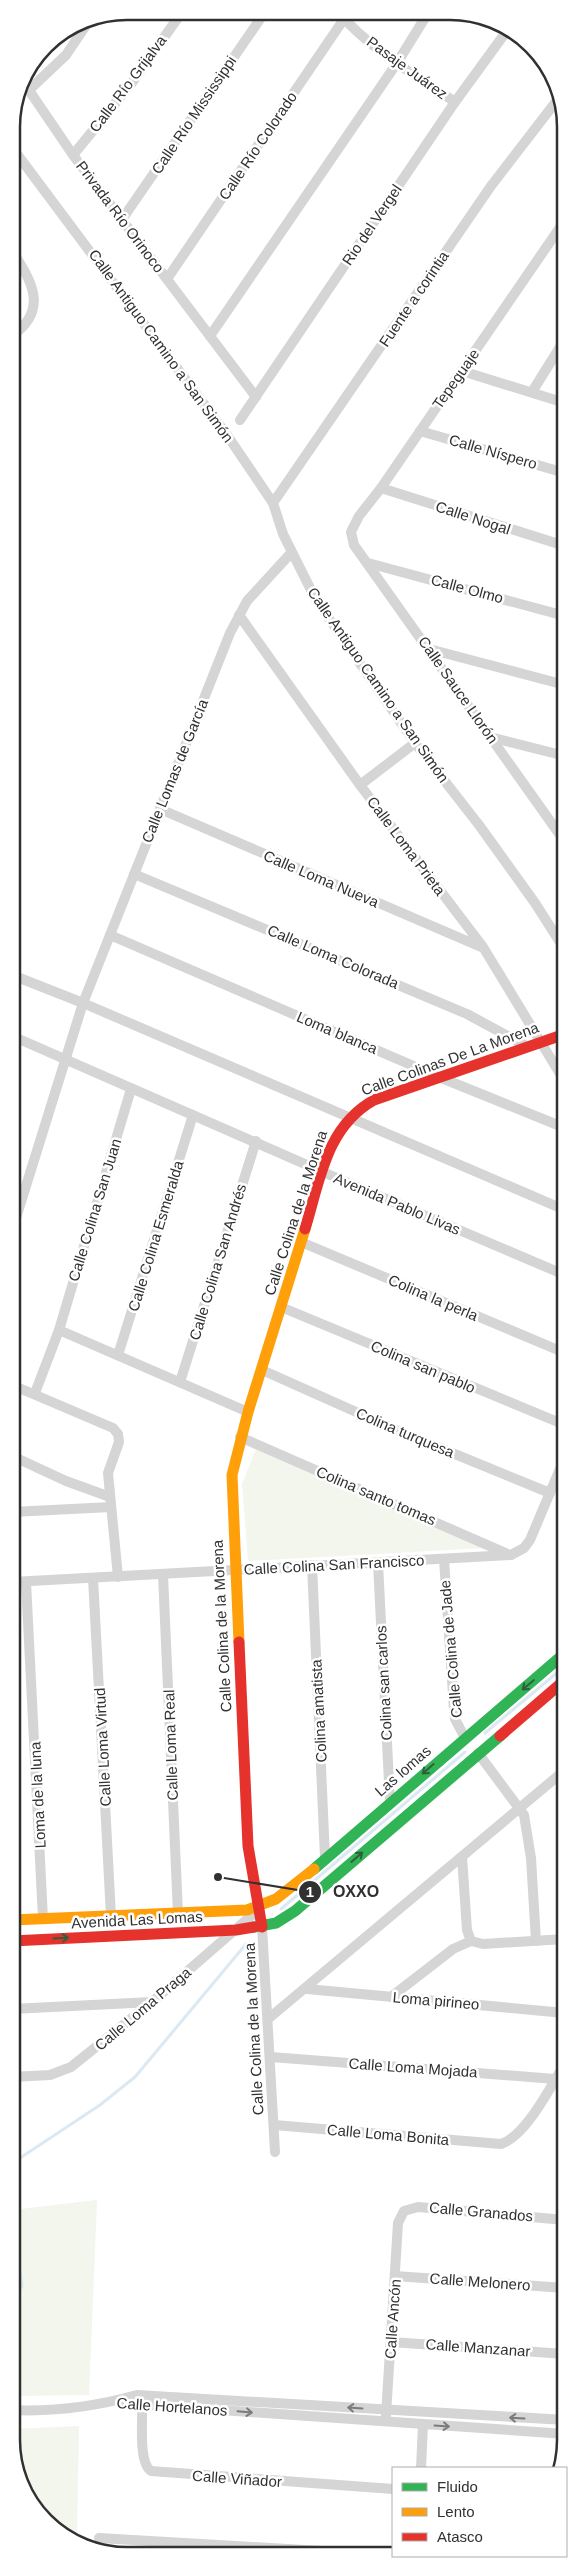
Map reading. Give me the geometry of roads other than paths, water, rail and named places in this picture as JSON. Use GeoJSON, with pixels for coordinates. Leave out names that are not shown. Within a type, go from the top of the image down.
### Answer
{"type":"FeatureCollection","features":[{"type":"Feature","properties":{"kind":"street","name":"Calle Río Grijalva"},"geometry":{"type":"LineString","coordinates":[[73,155],[131,84],[176,20]]}},
{"type":"Feature","properties":{"kind":"street","name":"Calle Río Mississippi"},"geometry":{"type":"LineString","coordinates":[[123,218],[259,20]]}},
{"type":"Feature","properties":{"kind":"street","name":"Calle Río Colorado"},"geometry":{"type":"LineString","coordinates":[[167,279],[341,20]]}},
{"type":"Feature","properties":{"kind":"street","name":"Pasaje Juárez"},"geometry":{"type":"LineString","coordinates":[[350,20],[397,63],[455,102]]}},
{"type":"Feature","properties":{"kind":"street"},"geometry":{"type":"LineString","coordinates":[[210,336],[397,63],[424,20]]}},
{"type":"Feature","properties":{"kind":"street"},"geometry":{"type":"LineString","coordinates":[[29,90],[66,55],[83,30]]}},
{"type":"Feature","properties":{"kind":"street","name":"Rio del Vergel"},"geometry":{"type":"LineString","coordinates":[[240,420],[455,102],[504,35]]}},
{"type":"Feature","properties":{"kind":"street","name":"Privada Río Orinoco"},"geometry":{"type":"LineString","coordinates":[[29,90],[73,155],[123,218],[256,397]]}},
{"type":"Feature","properties":{"kind":"street","name":"Fuente a corintia"},"geometry":{"type":"LineString","coordinates":[[273,503],[491,186],[554,104]]}},
{"type":"Feature","properties":{"kind":"street","name":"Calle Antiguo Camino a San Simón"},"geometry":{"type":"LineString","coordinates":[[20,157],[221,427],[273,503],[292,553],[316,600],[415,743],[479,825],[535,903],[557,937]]}},
{"type":"Feature","properties":{"kind":"street","name":"Tepeguaje"},"geometry":{"type":"LineString","coordinates":[[351,537],[353,525],[381,488],[557,232]]}},
{"type":"Feature","properties":{"kind":"street"},"geometry":{"type":"LineString","coordinates":[[20,263],[29,277],[33,290],[32,312],[25,327],[20,330]]}},
{"type":"Feature","properties":{"kind":"street"},"geometry":{"type":"LineString","coordinates":[[532,392],[557,352]]}},
{"type":"Feature","properties":{"kind":"street"},"geometry":{"type":"LineString","coordinates":[[462,371],[557,400]]}},
{"type":"Feature","properties":{"kind":"street","name":"Calle Níspero"},"geometry":{"type":"LineString","coordinates":[[420,431],[557,472]]}},
{"type":"Feature","properties":{"kind":"street","name":"Calle Nogal"},"geometry":{"type":"LineString","coordinates":[[381,488],[557,543]]}},
{"type":"Feature","properties":{"kind":"street","name":"Calle Sauce Llorón"},"geometry":{"type":"LineString","coordinates":[[351,537],[557,831]]}},
{"type":"Feature","properties":{"kind":"street","name":"Calle Lomas de García"},"geometry":{"type":"LineString","coordinates":[[20,1204],[82,1003],[239,615],[258,589],[292,553]]}},
{"type":"Feature","properties":{"kind":"street","name":"Calle Olmo"},"geometry":{"type":"LineString","coordinates":[[368,563],[557,614]]}},
{"type":"Feature","properties":{"kind":"street","name":"Calle Loma Prieta"},"geometry":{"type":"LineString","coordinates":[[239,615],[360,785],[483,947],[557,1068]]}},
{"type":"Feature","properties":{"kind":"street"},"geometry":{"type":"LineString","coordinates":[[429,649],[557,683]]}},
{"type":"Feature","properties":{"kind":"street"},"geometry":{"type":"LineString","coordinates":[[490,737],[557,754]]}},
{"type":"Feature","properties":{"kind":"street"},"geometry":{"type":"LineString","coordinates":[[360,785],[415,743]]}},
{"type":"Feature","properties":{"kind":"street","name":"Calle Loma Nueva"},"geometry":{"type":"LineString","coordinates":[[160,809],[483,947]]}},
{"type":"Feature","properties":{"kind":"street"},"geometry":{"type":"LineString","coordinates":[[552,824],[557,825]]}},
{"type":"Feature","properties":{"kind":"street","name":"Calle Loma Colorada"},"geometry":{"type":"LineString","coordinates":[[134,874],[468,1014],[528,1047]]}},
{"type":"Feature","properties":{"kind":"street","name":"Loma blanca"},"geometry":{"type":"LineString","coordinates":[[110,935],[439,1077],[557,1125]]}},
{"type":"Feature","properties":{"kind":"street"},"geometry":{"type":"LineString","coordinates":[[20,978],[348,1116],[557,1207]]}},
{"type":"Feature","properties":{"kind":"street","name":"Calle Colinas De La Morena"},"geometry":{"type":"LineString","coordinates":[[348,1116],[374,1100],[557,1037]]}},
{"type":"Feature","properties":{"kind":"street","name":"Avenida Pablo Livas"},"geometry":{"type":"LineString","coordinates":[[20,1039],[131,1089],[557,1272]]}},
{"type":"Feature","properties":{"kind":"street","name":"Calle Colina San Juan"},"geometry":{"type":"LineString","coordinates":[[35,1393],[58,1330],[131,1089]]}},
{"type":"Feature","properties":{"kind":"street","name":"Calle Colina Esmeralda"},"geometry":{"type":"LineString","coordinates":[[118,1355],[193,1115]]}},
{"type":"Feature","properties":{"kind":"street","name":"Calle Colina de la Morena"},"geometry":{"type":"LineString","coordinates":[[275,2152],[262,1927],[248,1846],[232,1475],[240,1437],[323,1172],[336,1134],[348,1116]]}},
{"type":"Feature","properties":{"kind":"street","name":"Calle Colina San Andrés"},"geometry":{"type":"LineString","coordinates":[[180,1382],[256,1141]]}},
{"type":"Feature","properties":{"kind":"street","name":"Colina la perla"},"geometry":{"type":"LineString","coordinates":[[301,1242],[557,1350]]}},
{"type":"Feature","properties":{"kind":"street","name":"Colina san pablo"},"geometry":{"type":"LineString","coordinates":[[281,1307],[557,1422]]}},
{"type":"Feature","properties":{"kind":"street"},"geometry":{"type":"LineString","coordinates":[[58,1330],[248,1412]]}},
{"type":"Feature","properties":{"kind":"street","name":"Colina turquesa"},"geometry":{"type":"LineString","coordinates":[[262,1370],[401,1432],[550,1493]]}},
{"type":"Feature","properties":{"kind":"street"},"geometry":{"type":"LineString","coordinates":[[20,1388],[116,1431],[119,1439],[108,1473],[118,1577]]}},
{"type":"Feature","properties":{"kind":"street","name":"Colina santo tomas"},"geometry":{"type":"LineString","coordinates":[[240,1437],[511,1555]]}},
{"type":"Feature","properties":{"kind":"street"},"geometry":{"type":"LineString","coordinates":[[20,1460],[110,1502]]}},
{"type":"Feature","properties":{"kind":"street"},"geometry":{"type":"LineString","coordinates":[[511,1555],[524,1548],[530,1540],[557,1476]]}},
{"type":"Feature","properties":{"kind":"street"},"geometry":{"type":"LineString","coordinates":[[20,1511],[110,1502]]}},
{"type":"Feature","properties":{"kind":"street","name":"Calle Colina San Francisco"},"geometry":{"type":"LineString","coordinates":[[20,1582],[511,1555]]}},
{"type":"Feature","properties":{"kind":"street","name":"Calle Colina de Jade"},"geometry":{"type":"LineString","coordinates":[[444,1559],[455,1719],[465,1738]]}},
{"type":"Feature","properties":{"kind":"street","name":"Colina san carlos"},"geometry":{"type":"LineString","coordinates":[[378,1563],[390,1802]]}},
{"type":"Feature","properties":{"kind":"street","name":"Colina amatista"},"geometry":{"type":"LineString","coordinates":[[312,1565],[325,1857]]}},
{"type":"Feature","properties":{"kind":"street","name":"Calle Loma Real"},"geometry":{"type":"LineString","coordinates":[[163,1575],[178,1914]]}},
{"type":"Feature","properties":{"kind":"street","name":"Calle Loma Virtud"},"geometry":{"type":"LineString","coordinates":[[93,1578],[111,1916]]}},
{"type":"Feature","properties":{"kind":"street","name":"Loma de la luna"},"geometry":{"type":"LineString","coordinates":[[26,1582],[43,1919]]}},
{"type":"Feature","properties":{"kind":"street","name":"Las lomas"},"geometry":{"type":"LineString","coordinates":[[259,1909],[279,1899],[325,1857],[557,1661]]}},
{"type":"Feature","properties":{"kind":"street"},"geometry":{"type":"LineString","coordinates":[[262,1927],[276,1923],[295,1911],[557,1687]]}},
{"type":"Feature","properties":{"kind":"street"},"geometry":{"type":"LineString","coordinates":[[478,1753],[519,1807],[529,1839],[536,1941]]}},
{"type":"Feature","properties":{"kind":"street"},"geometry":{"type":"LineString","coordinates":[[268,2019],[307,1989],[557,1776]]}},
{"type":"Feature","properties":{"kind":"street"},"geometry":{"type":"LineString","coordinates":[[462,1857],[467,1930],[471,1942]]}},
{"type":"Feature","properties":{"kind":"street","name":"Avenida Las Lomas"},"geometry":{"type":"LineString","coordinates":[[20,1920],[259,1909]]}},
{"type":"Feature","properties":{"kind":"street","name":"Calle Loma Praga"},"geometry":{"type":"LineString","coordinates":[[20,2077],[50,2075],[71,2067],[152,2002],[259,1909]]}},
{"type":"Feature","properties":{"kind":"street","name":"Avenida Las Lomas"},"geometry":{"type":"LineString","coordinates":[[20,1941],[236,1930],[262,1927]]}},
{"type":"Feature","properties":{"kind":"street"},"geometry":{"type":"LineString","coordinates":[[391,1997],[453,1950],[471,1942],[483,1944],[557,1940]]}},
{"type":"Feature","properties":{"kind":"street","name":"Loma pirineo"},"geometry":{"type":"LineString","coordinates":[[307,1989],[557,2012]]}},
{"type":"Feature","properties":{"kind":"street"},"geometry":{"type":"LineString","coordinates":[[20,2009],[152,2002]]}},
{"type":"Feature","properties":{"kind":"street","name":"Calle Loma Mojada"},"geometry":{"type":"LineString","coordinates":[[271,2057],[555,2079]]}},
{"type":"Feature","properties":{"kind":"street","name":"Calle Loma Bonita"},"geometry":{"type":"LineString","coordinates":[[274,2125],[501,2144],[509,2141],[522,2129],[555,2079]]}},
{"type":"Feature","properties":{"kind":"street","name":"Calle Granados"},"geometry":{"type":"LineString","coordinates":[[400,2216],[410,2208],[418,2207],[557,2219]]}},
{"type":"Feature","properties":{"kind":"street","name":"Calle Ancón"},"geometry":{"type":"LineString","coordinates":[[386,2423],[400,2216]]}},
{"type":"Feature","properties":{"kind":"street","name":"Calle Melonero"},"geometry":{"type":"LineString","coordinates":[[395,2276],[557,2287]]}},
{"type":"Feature","properties":{"kind":"street","name":"Calle Manzanar"},"geometry":{"type":"LineString","coordinates":[[391,2342],[557,2353]]}},
{"type":"Feature","properties":{"kind":"street","name":"Calle Hortelanos"},"geometry":{"type":"LineString","coordinates":[[110,2403],[137,2395],[557,2420]]}},
{"type":"Feature","properties":{"kind":"street"},"geometry":{"type":"LineString","coordinates":[[20,2410],[56,2409],[110,2403]]}},
{"type":"Feature","properties":{"kind":"street","name":"Calle Hortelanos"},"geometry":{"type":"LineString","coordinates":[[110,2403],[557,2434]]}},
{"type":"Feature","properties":{"kind":"street","name":"Calle Viñador"},"geometry":{"type":"LineString","coordinates":[[142,2404],[143,2458],[147,2468],[151,2471],[392,2489]]}},
{"type":"Feature","properties":{"kind":"street"},"geometry":{"type":"LineString","coordinates":[[421,2467],[423,2425]]}},
{"type":"Feature","properties":{"kind":"street"},"geometry":{"type":"LineString","coordinates":[[99,2538],[253,2547]]}},
{"type":"Feature","properties":{"kind":"waterway"},"geometry":{"type":"LineString","coordinates":[[485,1733],[557,1673]]}},
{"type":"Feature","properties":{"kind":"waterway"},"geometry":{"type":"LineString","coordinates":[[281,1909],[465,1752]]}},
{"type":"Feature","properties":{"kind":"waterway"},"geometry":{"type":"LineString","coordinates":[[20,2158],[100,2105],[135,2077],[246,1944]]}},
{"type":"Feature","properties":{"kind":"waterway"},"geometry":{"type":"LineString","coordinates":[[20,2273],[22,2286],[20,2289]]}},
{"type":"Feature","properties":{"kind":"place","name":"OXXO"},"geometry":{"type":"Point","coordinates":[218,1877]}}]}
